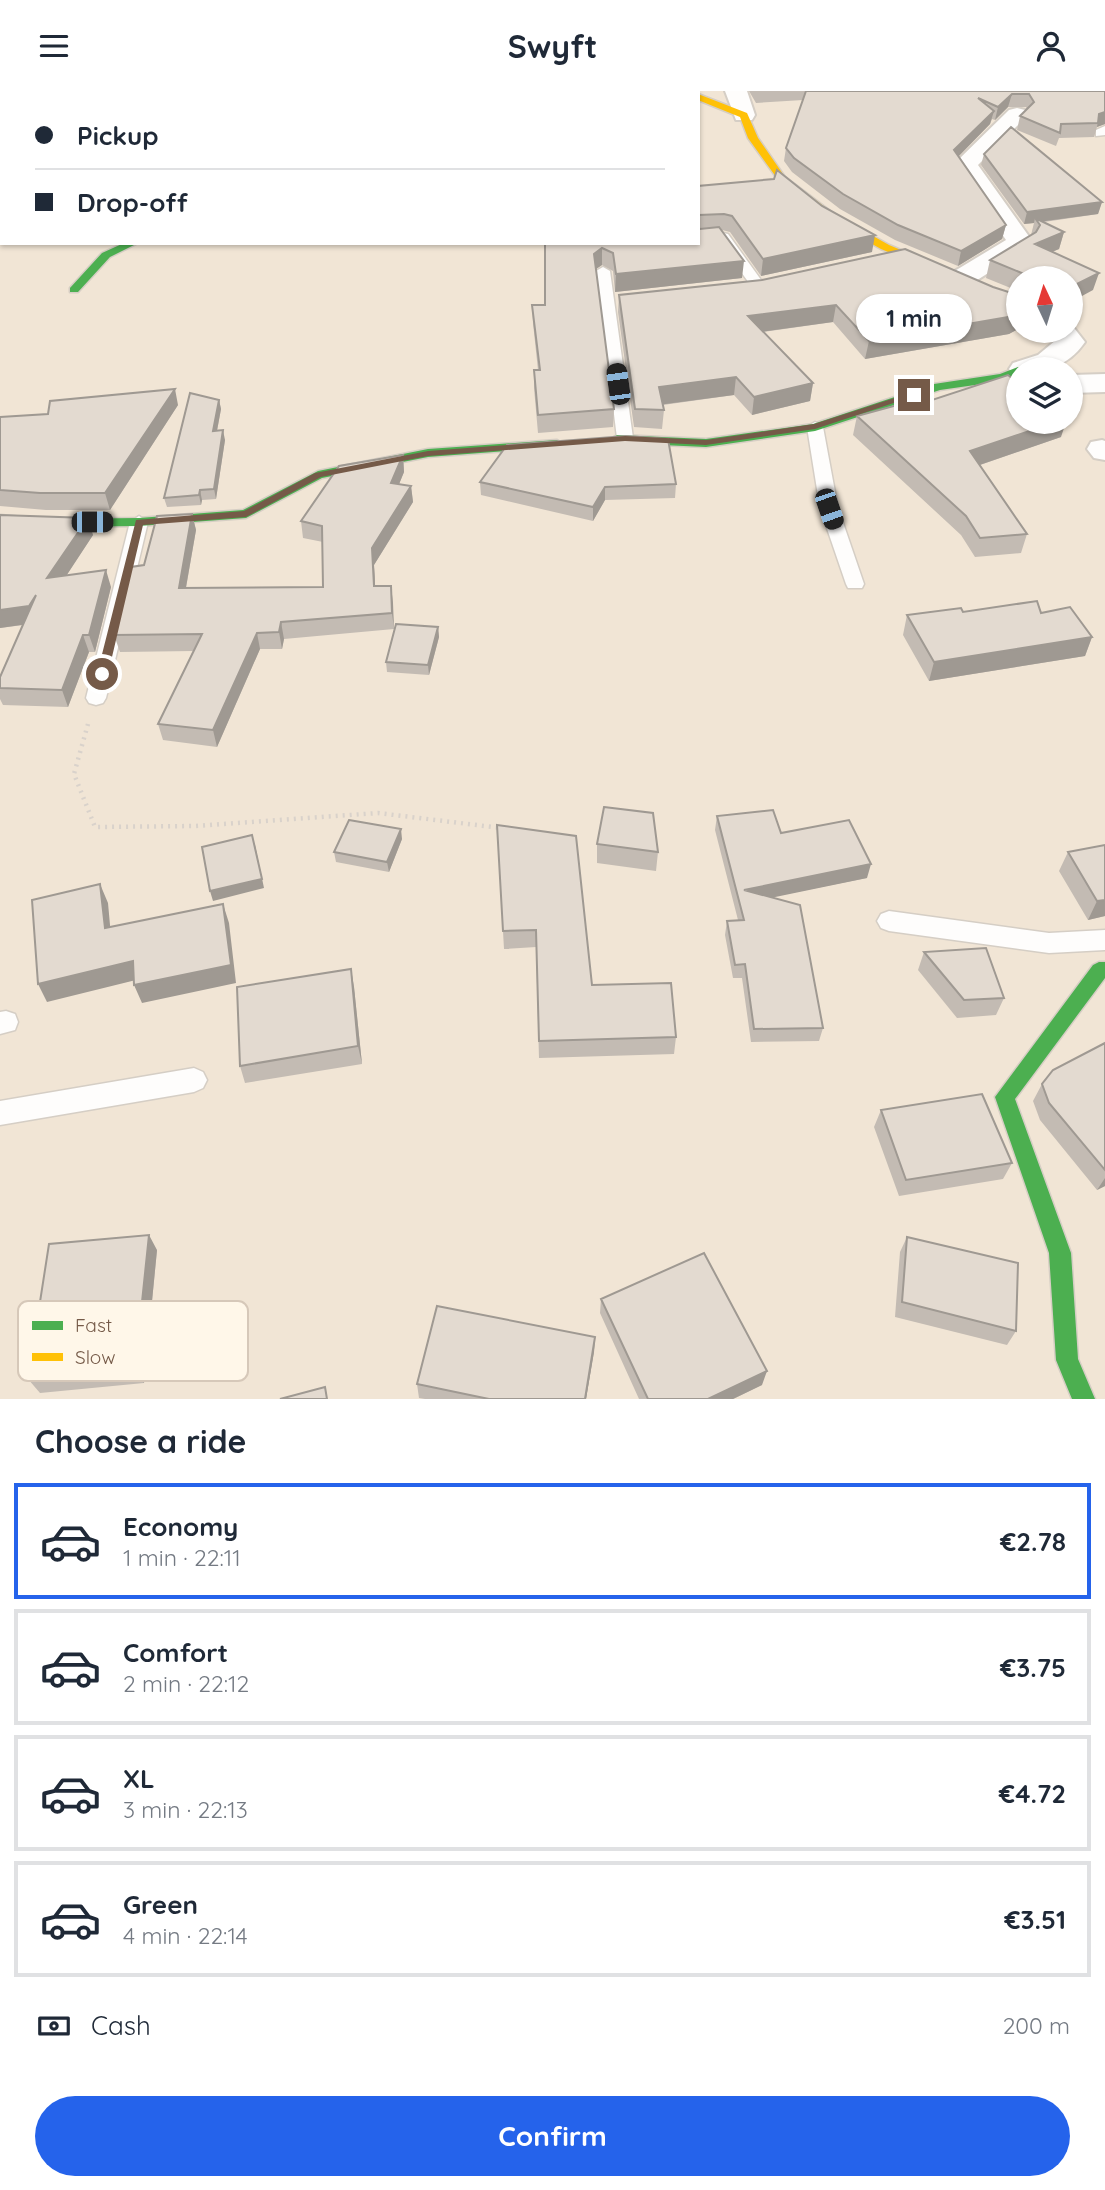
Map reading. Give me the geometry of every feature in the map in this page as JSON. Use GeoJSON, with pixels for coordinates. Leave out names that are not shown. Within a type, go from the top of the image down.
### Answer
{"type":"FeatureCollection","features":[{"type":"Feature","properties":{"kind":"street"},"geometry":{"type":"LineString","coordinates":[[736,91],[753,138],[782,179],[830,216],[884,247],[1006,298]]}},
{"type":"Feature","properties":{"kind":"street"},"geometry":{"type":"LineString","coordinates":[[700,98],[744,114]]}},
{"type":"Feature","properties":{"kind":"street"},"geometry":{"type":"LineString","coordinates":[[962,278],[1020,242],[966,165],[1017,115]]}},
{"type":"Feature","properties":{"kind":"street"},"geometry":{"type":"LineString","coordinates":[[74,290],[106,255],[128,245]]}},
{"type":"Feature","properties":{"kind":"street"},"geometry":{"type":"LineString","coordinates":[[866,264],[906,255]]}},
{"type":"Feature","properties":{"kind":"street"},"geometry":{"type":"LineString","coordinates":[[746,289],[786,282]]}},
{"type":"Feature","properties":{"kind":"street"},"geometry":{"type":"LineString","coordinates":[[1053,357],[1070,343]]}},
{"type":"Feature","properties":{"kind":"street"},"geometry":{"type":"LineString","coordinates":[[600,440],[625,438],[706,443],[815,427],[938,387],[1006,376]]}},
{"type":"Feature","properties":{"kind":"street"},"geometry":{"type":"LineString","coordinates":[[1083,384],[1105,383]]}},
{"type":"Feature","properties":{"kind":"street"},"geometry":{"type":"LineString","coordinates":[[0,519],[46,523],[139,522],[246,514],[318,475],[428,453],[575,443]]}},
{"type":"Feature","properties":{"kind":"street"},"geometry":{"type":"LineString","coordinates":[[1084,1399],[1067,1360],[1060,1253],[1004,1097],[1099,970],[1105,969]]}},
{"type":"Feature","properties":{"kind":"lane"},"geometry":{"type":"LineString","coordinates":[[700,239],[723,237],[746,289]]}},
{"type":"Feature","properties":{"kind":"lane"},"geometry":{"type":"LineString","coordinates":[[603,271],[625,438]]}},
{"type":"Feature","properties":{"kind":"lane"},"geometry":{"type":"LineString","coordinates":[[815,427],[829,509],[855,584]]}},
{"type":"Feature","properties":{"kind":"lane"},"geometry":{"type":"LineString","coordinates":[[96,698],[139,522]]}},
{"type":"Feature","properties":{"kind":"lane"},"geometry":{"type":"LineString","coordinates":[[889,921],[1049,943],[1105,940]]}},
{"type":"Feature","properties":{"kind":"lane"},"geometry":{"type":"LineString","coordinates":[[0,1113],[194,1080]]}},
{"type":"Feature","properties":{"kind":"path"},"geometry":{"type":"LineString","coordinates":[[96,698],[74,774],[95,827],[195,827],[378,813],[514,829]]}},
{"type":"Feature","properties":{"kind":"shaded area"},"geometry":{"type":"Polygon","coordinates":[[[700,91],[1105,91],[1105,1399],[0,1399],[0,245],[700,245],[700,91]]]}},
{"type":"Feature","properties":{"kind":"building"},"geometry":{"type":"Polygon","coordinates":[[[806,91],[1105,91],[1105,112],[1099,114],[1098,123],[1061,124],[1060,133],[1020,116],[1034,102],[1029,94],[1012,94],[998,107],[978,98],[994,111],[954,150],[1006,225],[961,251],[898,225],[843,194],[794,158],[786,148],[806,91]]]}},
{"type":"Feature","properties":{"kind":"building"},"geometry":{"type":"Polygon","coordinates":[[[1011,127],[1102,202],[1027,212],[984,154],[1011,127]]]}},
{"type":"Feature","properties":{"kind":"building"},"geometry":{"type":"Polygon","coordinates":[[[777,170],[822,206],[875,235],[763,259],[732,216],[700,215],[700,186],[774,179],[777,170]]]}},
{"type":"Feature","properties":{"kind":"building"},"geometry":{"type":"Polygon","coordinates":[[[1035,218],[1064,232],[1035,244],[1099,273],[1083,281],[1083,266],[1006,267],[990,260],[1036,232],[1040,225],[1035,218]]]}},
{"type":"Feature","properties":{"kind":"building"},"geometry":{"type":"Polygon","coordinates":[[[719,227],[744,261],[616,274],[613,253],[602,248],[594,254],[614,409],[538,415],[534,370],[540,370],[532,305],[545,305],[545,245],[700,245],[700,229],[719,227]]]}},
{"type":"Feature","properties":{"kind":"building"},"geometry":{"type":"Polygon","coordinates":[[[905,249],[1006,291],[1006,317],[869,341],[836,305],[748,316],[813,383],[754,397],[736,377],[659,387],[664,410],[635,409],[619,295],[762,280],[905,249]]]}},
{"type":"Feature","properties":{"kind":"building"},"geometry":{"type":"Polygon","coordinates":[[[1006,376],[1006,434],[1020,434],[970,451],[1027,534],[980,538],[966,516],[857,416],[912,401],[917,405],[1006,376]]]}},
{"type":"Feature","properties":{"kind":"building"},"geometry":{"type":"Polygon","coordinates":[[[175,389],[105,493],[0,490],[0,417],[48,414],[50,401],[175,389]]]}},
{"type":"Feature","properties":{"kind":"building"},"geometry":{"type":"Polygon","coordinates":[[[190,393],[219,400],[213,431],[223,430],[214,489],[200,490],[199,495],[164,498],[190,393]]]}},
{"type":"Feature","properties":{"kind":"building"},"geometry":{"type":"Polygon","coordinates":[[[626,436],[668,439],[676,484],[605,487],[593,507],[480,482],[507,445],[626,436]]]}},
{"type":"Feature","properties":{"kind":"building"},"geometry":{"type":"Polygon","coordinates":[[[403,455],[391,483],[411,486],[372,548],[374,586],[391,586],[392,613],[281,622],[279,632],[257,633],[213,730],[158,724],[202,634],[114,635],[131,567],[144,565],[157,516],[192,514],[179,588],[323,587],[322,526],[301,521],[339,466],[403,455]]]}},
{"type":"Feature","properties":{"kind":"building"},"geometry":{"type":"Polygon","coordinates":[[[0,515],[88,518],[47,578],[106,570],[89,635],[83,635],[62,690],[0,688],[0,677],[36,595],[29,606],[0,610],[0,515]]]}},
{"type":"Feature","properties":{"kind":"building"},"geometry":{"type":"Polygon","coordinates":[[[1037,601],[1041,613],[1070,607],[1092,637],[934,662],[907,615],[961,608],[963,612],[1037,601]]]}},
{"type":"Feature","properties":{"kind":"building"},"geometry":{"type":"Polygon","coordinates":[[[396,624],[438,627],[428,665],[386,662],[396,624]]]}},
{"type":"Feature","properties":{"kind":"building"},"geometry":{"type":"Polygon","coordinates":[[[604,807],[653,813],[658,852],[597,844],[604,807]]]}},
{"type":"Feature","properties":{"kind":"building"},"geometry":{"type":"Polygon","coordinates":[[[773,810],[781,833],[849,820],[871,864],[744,890],[800,905],[823,1028],[754,1029],[745,964],[735,965],[727,921],[744,920],[717,816],[773,810]]]}},
{"type":"Feature","properties":{"kind":"building"},"geometry":{"type":"Polygon","coordinates":[[[349,820],[401,829],[387,862],[334,852],[349,820]]]}},
{"type":"Feature","properties":{"kind":"building"},"geometry":{"type":"Polygon","coordinates":[[[497,825],[576,836],[592,985],[671,983],[676,1037],[539,1041],[536,930],[503,931],[497,825]]]}},
{"type":"Feature","properties":{"kind":"building"},"geometry":{"type":"Polygon","coordinates":[[[252,835],[262,879],[210,891],[202,847],[252,835]]]}},
{"type":"Feature","properties":{"kind":"building"},"geometry":{"type":"Polygon","coordinates":[[[1105,845],[1105,900],[1097,901],[1068,852],[1105,845]]]}},
{"type":"Feature","properties":{"kind":"building"},"geometry":{"type":"Polygon","coordinates":[[[100,884],[105,928],[223,904],[231,965],[134,985],[133,961],[38,984],[32,900],[100,884]]]}},
{"type":"Feature","properties":{"kind":"building"},"geometry":{"type":"Polygon","coordinates":[[[986,948],[1004,998],[964,1000],[924,952],[986,948]]]}},
{"type":"Feature","properties":{"kind":"building"},"geometry":{"type":"Polygon","coordinates":[[[351,969],[358,1046],[240,1066],[237,987],[351,969]]]}},
{"type":"Feature","properties":{"kind":"building"},"geometry":{"type":"Polygon","coordinates":[[[1105,1043],[1105,1170],[1049,1103],[1042,1084],[1053,1070],[1105,1043]]]}},
{"type":"Feature","properties":{"kind":"building"},"geometry":{"type":"Polygon","coordinates":[[[982,1094],[1012,1163],[906,1180],[881,1110],[982,1094]]]}},
{"type":"Feature","properties":{"kind":"building"},"geometry":{"type":"Polygon","coordinates":[[[149,1235],[142,1301],[40,1301],[49,1244],[149,1235]]]}},
{"type":"Feature","properties":{"kind":"building"},"geometry":{"type":"Polygon","coordinates":[[[907,1237],[1018,1263],[1016,1331],[902,1302],[907,1237]]]}},
{"type":"Feature","properties":{"kind":"building"},"geometry":{"type":"Polygon","coordinates":[[[704,1253],[767,1371],[708,1399],[648,1399],[601,1299],[704,1253]]]}},
{"type":"Feature","properties":{"kind":"building"},"geometry":{"type":"Polygon","coordinates":[[[437,1306],[595,1337],[585,1399],[489,1399],[417,1384],[437,1306]]]}},
{"type":"Feature","properties":{"kind":"building"},"geometry":{"type":"Polygon","coordinates":[[[325,1387],[327,1399],[280,1399],[325,1387]]]}},
{"type":"Feature","properties":{"kind":"traffic: fast"},"geometry":{"type":"LineString","coordinates":[[74,290],[106,255],[128,245]]}},
{"type":"Feature","properties":{"kind":"traffic: fast"},"geometry":{"type":"LineString","coordinates":[[617,439],[706,443],[815,427],[938,387],[1006,376]]}},
{"type":"Feature","properties":{"kind":"traffic: fast"},"geometry":{"type":"LineString","coordinates":[[0,519],[46,523],[139,522],[246,514],[318,475],[428,453],[557,444]]}},
{"type":"Feature","properties":{"kind":"traffic: fast"},"geometry":{"type":"LineString","coordinates":[[1084,1399],[1067,1360],[1060,1253],[1005,1097],[1099,970],[1105,970]]}},
{"type":"Feature","properties":{"kind":"traffic: slow"},"geometry":{"type":"LineString","coordinates":[[700,98],[744,115],[753,138],[782,179],[830,216],[885,247],[1006,298]]}},
{"type":"Feature","properties":{"kind":"route"},"geometry":{"type":"LineString","coordinates":[[102,674],[139,522],[246,514],[318,475],[428,453],[625,438],[706,443],[815,427],[914,395]]}}]}
